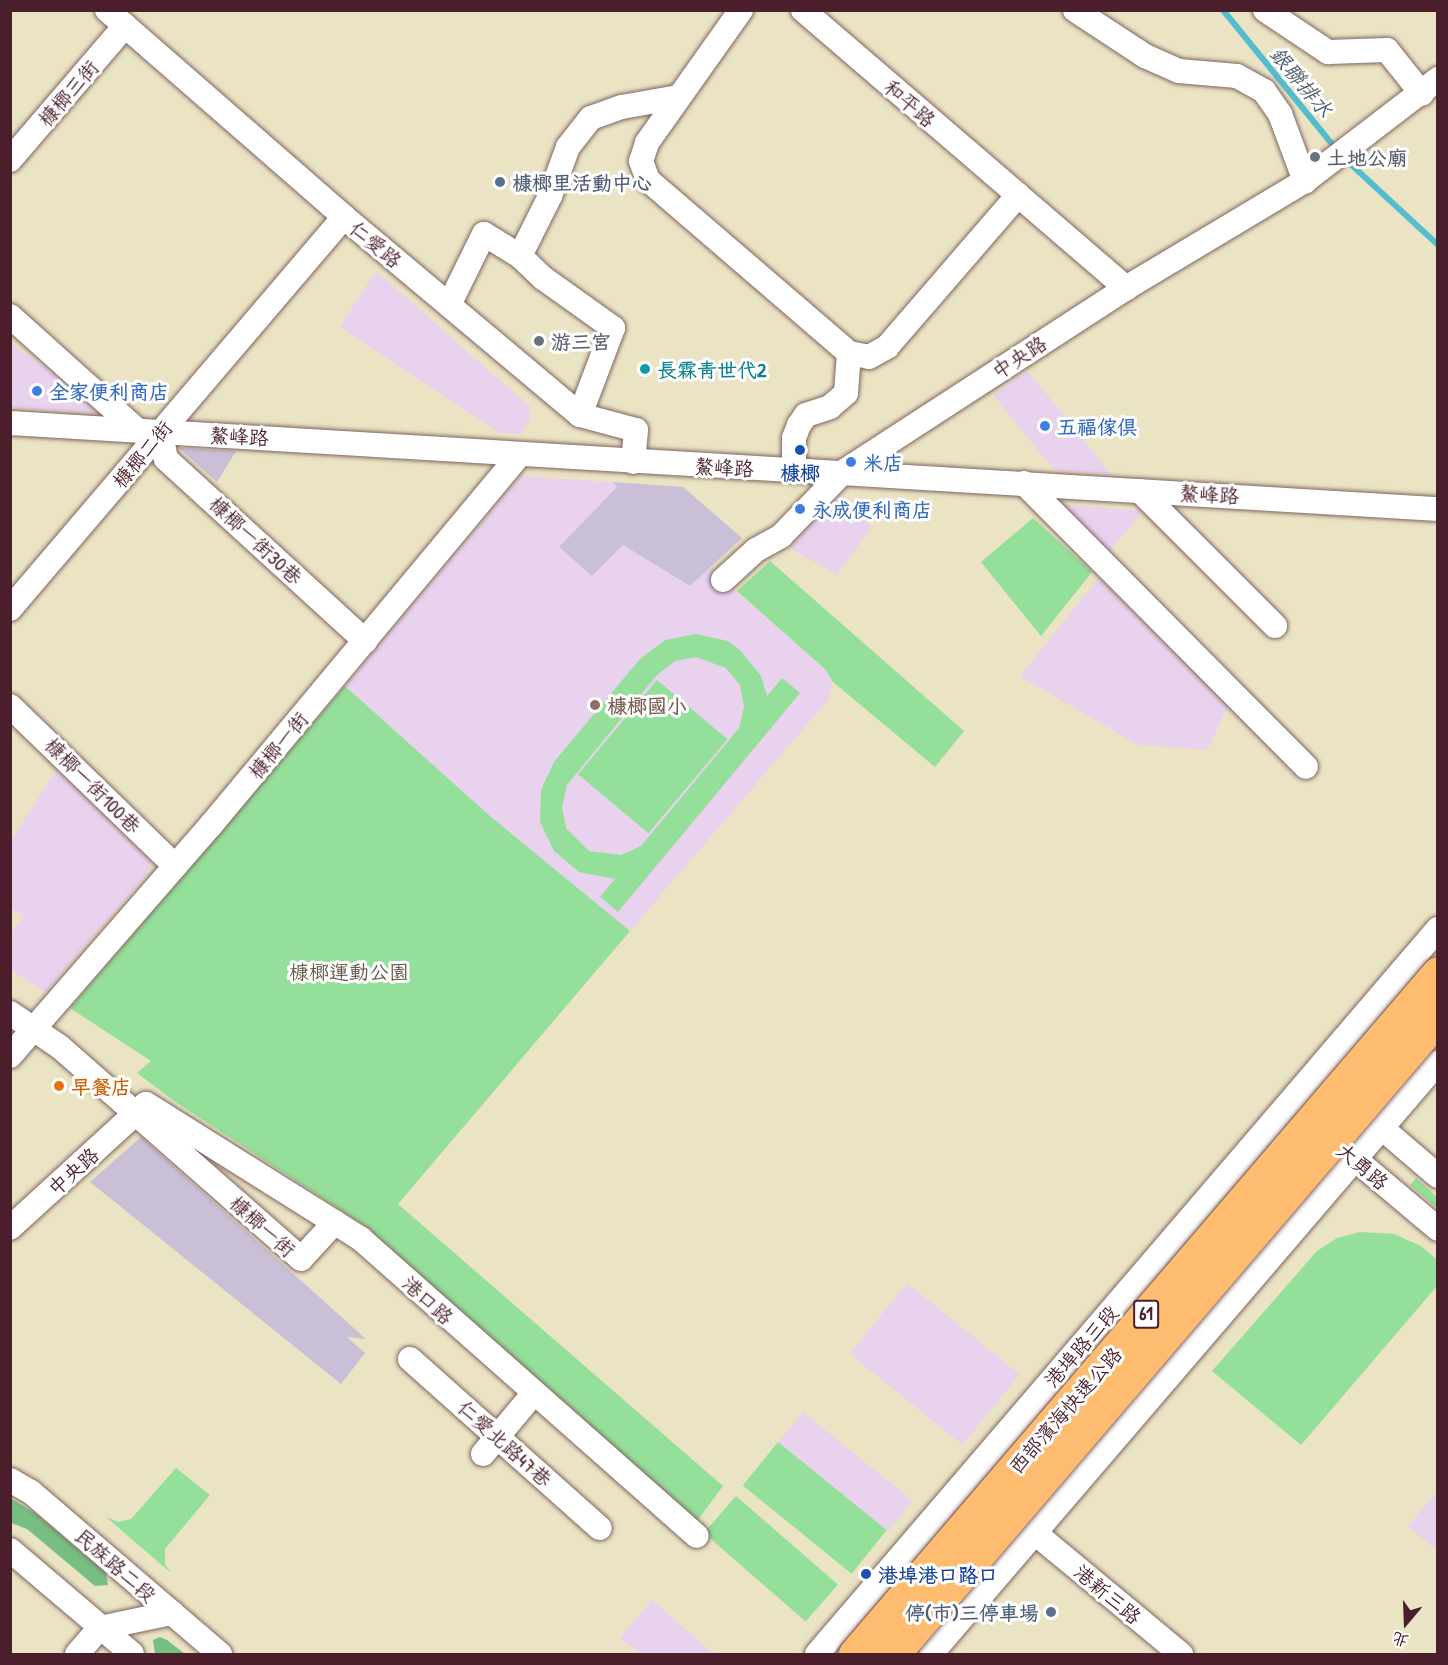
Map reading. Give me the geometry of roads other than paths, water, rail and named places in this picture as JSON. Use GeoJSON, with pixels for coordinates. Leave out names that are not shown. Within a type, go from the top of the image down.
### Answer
{"type":"FeatureCollection","features":[{"type":"Feature","properties":{"kind":"highway","name":"西部濱海快速公路"},"geometry":{"type":"LineString","coordinates":[[855,1654],[1437,973]]}},
{"type":"Feature","properties":{"kind":"highway","name":"西部濱海快速公路"},"geometry":{"type":"LineString","coordinates":[[893,1654],[1437,1017]]}},
{"type":"Feature","properties":{"kind":"street"},"geometry":{"type":"LineString","coordinates":[[741,10],[647,143],[641,162],[648,180],[849,353],[869,357],[887,347],[1018,195]]}},
{"type":"Feature","properties":{"kind":"street"},"geometry":{"type":"LineString","coordinates":[[1075,10],[1145,56],[1179,71],[1237,76],[1264,91],[1280,114],[1305,181]]}},
{"type":"Feature","properties":{"kind":"street"},"geometry":{"type":"LineString","coordinates":[[1265,10],[1328,52],[1387,50],[1430,87]]}},
{"type":"Feature","properties":{"kind":"street","name":"和平路"},"geometry":{"type":"LineString","coordinates":[[803,11],[1126,288]]}},
{"type":"Feature","properties":{"kind":"street","name":"槺榔三街"},"geometry":{"type":"LineString","coordinates":[[10,160],[116,18]]}},
{"type":"Feature","properties":{"kind":"street","name":"仁愛路"},"geometry":{"type":"LineString","coordinates":[[116,18],[344,217],[580,415],[636,430],[633,462]]}},
{"type":"Feature","properties":{"kind":"street","name":"中央路"},"geometry":{"type":"LineString","coordinates":[[723,580],[756,550],[781,536],[843,472],[1126,288],[1305,181],[1430,87]]}},
{"type":"Feature","properties":{"kind":"street"},"geometry":{"type":"LineString","coordinates":[[520,256],[550,196],[568,147],[591,118],[622,107],[678,97]]}},
{"type":"Feature","properties":{"kind":"street","name":"槺榔二街"},"geometry":{"type":"LineString","coordinates":[[10,609],[150,431],[344,217]]}},
{"type":"Feature","properties":{"kind":"street"},"geometry":{"type":"LineString","coordinates":[[449,305],[484,234],[520,256],[543,278],[613,328],[580,415]]}},
{"type":"Feature","properties":{"kind":"street"},"geometry":{"type":"LineString","coordinates":[[10,316],[150,431]]}},
{"type":"Feature","properties":{"kind":"street"},"geometry":{"type":"LineString","coordinates":[[794,471],[794,438],[799,425],[806,415],[830,406],[846,393],[849,353]]}},
{"type":"Feature","properties":{"kind":"street","name":"鰲峰路"},"geometry":{"type":"LineString","coordinates":[[10,423],[518,457],[843,472],[1437,508]]}},
{"type":"Feature","properties":{"kind":"street","name":"槺榔一街30巷"},"geometry":{"type":"LineString","coordinates":[[150,431],[166,459],[365,641]]}},
{"type":"Feature","properties":{"kind":"street","name":"槺榔一街"},"geometry":{"type":"LineString","coordinates":[[10,1056],[175,866],[518,457]]}},
{"type":"Feature","properties":{"kind":"street"},"geometry":{"type":"LineString","coordinates":[[1024,483],[1306,767]]}},
{"type":"Feature","properties":{"kind":"street"},"geometry":{"type":"LineString","coordinates":[[1140,491],[1275,626]]}},
{"type":"Feature","properties":{"kind":"street","name":"槺榔一街100巷"},"geometry":{"type":"LineString","coordinates":[[10,706],[175,866]]}},
{"type":"Feature","properties":{"kind":"street","name":"港埠路三段"},"geometry":{"type":"LineString","coordinates":[[817,1654],[1437,929]]}},
{"type":"Feature","properties":{"kind":"street"},"geometry":{"type":"LineString","coordinates":[[10,1013],[34,1029]]}},
{"type":"Feature","properties":{"kind":"street","name":"槺榔一街"},"geometry":{"type":"LineString","coordinates":[[34,1029],[136,1114],[301,1259],[335,1222]]}},
{"type":"Feature","properties":{"kind":"street"},"geometry":{"type":"LineString","coordinates":[[931,1654],[1437,1062]]}},
{"type":"Feature","properties":{"kind":"street","name":"大勇路"},"geometry":{"type":"LineString","coordinates":[[1315,1072],[1437,1176]]}},
{"type":"Feature","properties":{"kind":"street","name":"大勇路"},"geometry":{"type":"LineString","coordinates":[[1289,1103],[1437,1230]]}},
{"type":"Feature","properties":{"kind":"street","name":"港口路"},"geometry":{"type":"LineString","coordinates":[[136,1114],[146,1104],[361,1239],[697,1536]]}},
{"type":"Feature","properties":{"kind":"street","name":"中央路"},"geometry":{"type":"LineString","coordinates":[[10,1228],[136,1114]]}},
{"type":"Feature","properties":{"kind":"street","name":"仁愛北路47巷"},"geometry":{"type":"LineString","coordinates":[[410,1359],[490,1445],[600,1528]]}},
{"type":"Feature","properties":{"kind":"street"},"geometry":{"type":"LineString","coordinates":[[490,1445],[534,1393]]}},
{"type":"Feature","properties":{"kind":"street","name":"民族路二段"},"geometry":{"type":"LineString","coordinates":[[10,1480],[31,1491],[220,1654]]}},
{"type":"Feature","properties":{"kind":"street","name":"港新三路"},"geometry":{"type":"LineString","coordinates":[[1035,1533],[1181,1654]]}},
{"type":"Feature","properties":{"kind":"street"},"geometry":{"type":"LineString","coordinates":[[10,1550],[128,1653],[171,1613]]}},
{"type":"Feature","properties":{"kind":"street"},"geometry":{"type":"LineString","coordinates":[[77,1654],[100,1628],[171,1613]]}},
{"type":"Feature","properties":{"kind":"waterway","name":"銀聯排水"},"geometry":{"type":"LineString","coordinates":[[1223,10],[1336,149]]}},
{"type":"Feature","properties":{"kind":"waterway","name":"銀聯排水"},"geometry":{"type":"LineString","coordinates":[[1343,157],[1438,245]]}},
{"type":"Feature","properties":{"kind":"place","name":"土地公廟"},"geometry":{"type":"Point","coordinates":[1315,157]}},
{"type":"Feature","properties":{"kind":"place","name":"槺榔里活動中心"},"geometry":{"type":"Point","coordinates":[500,182]}},
{"type":"Feature","properties":{"kind":"place","name":"游三宮"},"geometry":{"type":"Point","coordinates":[539,341]}},
{"type":"Feature","properties":{"kind":"place","name":"長霖青世代2"},"geometry":{"type":"Point","coordinates":[645,369]}},
{"type":"Feature","properties":{"kind":"place","name":"全家便利商店"},"geometry":{"type":"Point","coordinates":[37,391]}},
{"type":"Feature","properties":{"kind":"place","name":"五福傢俱"},"geometry":{"type":"Point","coordinates":[1045,426]}},
{"type":"Feature","properties":{"kind":"place","name":"槺榔"},"geometry":{"type":"Point","coordinates":[800,450]}},
{"type":"Feature","properties":{"kind":"place","name":"米店"},"geometry":{"type":"Point","coordinates":[851,462]}},
{"type":"Feature","properties":{"kind":"place","name":"永成便利商店"},"geometry":{"type":"Point","coordinates":[800,509]}},
{"type":"Feature","properties":{"kind":"place","name":"槺榔國小"},"geometry":{"type":"Point","coordinates":[595,705]}},
{"type":"Feature","properties":{"kind":"place","name":"早餐店"},"geometry":{"type":"Point","coordinates":[59,1086]}},
{"type":"Feature","properties":{"kind":"place","name":"港埠港口路口"},"geometry":{"type":"Point","coordinates":[866,1574]}},
{"type":"Feature","properties":{"kind":"place","name":"停(市)三停車場"},"geometry":{"type":"Point","coordinates":[1051,1612]}},
{"type":"Feature","properties":{"kind":"park label","name":"槺榔運動公園"},"geometry":{"type":"Point","coordinates":[349,971]}}]}
